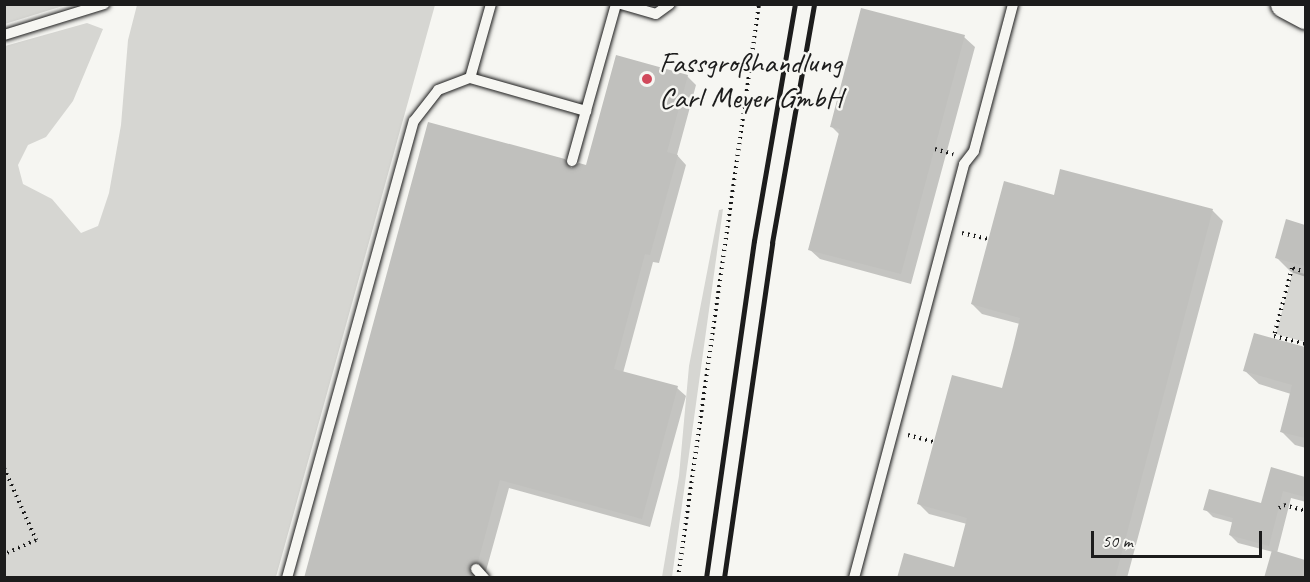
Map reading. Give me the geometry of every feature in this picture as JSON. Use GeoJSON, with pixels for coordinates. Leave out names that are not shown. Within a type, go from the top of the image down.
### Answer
{"type":"FeatureCollection","features":[{"type":"Feature","properties":{"kind":"main road"},"geometry":{"type":"LineString","coordinates":[[1285,4],[1305,15]]}},
{"type":"Feature","properties":{"kind":"lane"},"geometry":{"type":"LineString","coordinates":[[4,35],[104,4]]}},
{"type":"Feature","properties":{"kind":"lane"},"geometry":{"type":"LineString","coordinates":[[470,78],[491,4]]}},
{"type":"Feature","properties":{"kind":"lane"},"geometry":{"type":"LineString","coordinates":[[572,161],[616,4]]}},
{"type":"Feature","properties":{"kind":"lane"},"geometry":{"type":"LineString","coordinates":[[621,4],[656,14],[670,4]]}},
{"type":"Feature","properties":{"kind":"lane"},"geometry":{"type":"LineString","coordinates":[[854,578],[946,228],[964,164],[974,151],[1013,4]]}},
{"type":"Feature","properties":{"kind":"lane"},"geometry":{"type":"LineString","coordinates":[[287,578],[414,121],[438,90],[470,78],[586,111]]}},
{"type":"Feature","properties":{"kind":"path"},"geometry":{"type":"LineString","coordinates":[[678,578],[759,4]]}},
{"type":"Feature","properties":{"kind":"path"},"geometry":{"type":"LineString","coordinates":[[946,228],[988,239]]}},
{"type":"Feature","properties":{"kind":"path"},"geometry":{"type":"LineString","coordinates":[[1305,272],[1292,268],[1274,336],[1305,344]]}},
{"type":"Feature","properties":{"kind":"path"},"geometry":{"type":"LineString","coordinates":[[893,431],[934,441]]}},
{"type":"Feature","properties":{"kind":"path"},"geometry":{"type":"LineString","coordinates":[[4,468],[36,540],[4,554]]}},
{"type":"Feature","properties":{"kind":"path"},"geometry":{"type":"LineString","coordinates":[[1279,508],[1284,505],[1305,511]]}},
{"type":"Feature","properties":{"kind":"shaded area"},"geometry":{"type":"Polygon","coordinates":[[[5,4],[66,4],[66,5],[5,24],[5,4]]]}},
{"type":"Feature","properties":{"kind":"shaded area"},"geometry":{"type":"Polygon","coordinates":[[[137,5],[435,5],[276,577],[5,577],[5,46],[87,23],[103,29],[73,101],[46,137],[28,145],[18,165],[23,184],[52,199],[81,233],[98,226],[109,193],[121,125],[128,40],[137,5]]]}},
{"type":"Feature","properties":{"kind":"shaded area"},"geometry":{"type":"Polygon","coordinates":[[[723,209],[672,577],[662,577],[679,476],[689,366],[719,210],[723,209]]]}},
{"type":"Feature","properties":{"kind":"shaded area"},"geometry":{"type":"Polygon","coordinates":[[[1293,271],[1305,274],[1305,342],[1276,334],[1293,271]]]}},
{"type":"Feature","properties":{"kind":"building"},"geometry":{"type":"Polygon","coordinates":[[[861,8],[965,35],[901,274],[808,250],[840,129],[830,127],[861,8]]]}},
{"type":"Feature","properties":{"kind":"building"},"geometry":{"type":"Polygon","coordinates":[[[616,55],[688,75],[667,152],[678,155],[650,255],[645,254],[614,369],[678,386],[642,519],[500,480],[478,562],[469,567],[474,578],[304,578],[428,122],[565,159],[571,168],[579,163],[586,165],[616,55]]]}},
{"type":"Feature","properties":{"kind":"building"},"geometry":{"type":"Polygon","coordinates":[[[1060,169],[1213,209],[1115,578],[897,578],[904,553],[954,567],[967,518],[917,504],[952,375],[1002,388],[1020,318],[971,304],[1004,181],[1054,195],[1060,169]]]}},
{"type":"Feature","properties":{"kind":"building"},"geometry":{"type":"Polygon","coordinates":[[[1286,219],[1305,225],[1305,266],[1275,258],[1286,219]]]}},
{"type":"Feature","properties":{"kind":"building"},"geometry":{"type":"Polygon","coordinates":[[[1254,333],[1305,347],[1305,438],[1280,432],[1292,385],[1243,371],[1254,333]]]}},
{"type":"Feature","properties":{"kind":"building"},"geometry":{"type":"Polygon","coordinates":[[[1271,467],[1305,477],[1305,497],[1283,491],[1269,546],[1229,535],[1233,518],[1203,510],[1209,489],[1261,503],[1271,467]]]}},
{"type":"Feature","properties":{"kind":"building"},"geometry":{"type":"Polygon","coordinates":[[[1272,550],[1305,560],[1301,578],[1264,578],[1272,550]]]}},
{"type":"Feature","properties":{"kind":"railway"},"geometry":{"type":"LineString","coordinates":[[706,578],[754,241],[795,4]]}},
{"type":"Feature","properties":{"kind":"railway"},"geometry":{"type":"LineString","coordinates":[[724,578],[772,243],[814,4]]}},
{"type":"Feature","properties":{"kind":"place","name":"Fassgroßhandlung Carl Meyer GmbH"},"geometry":{"type":"Point","coordinates":[647,79]}}]}
